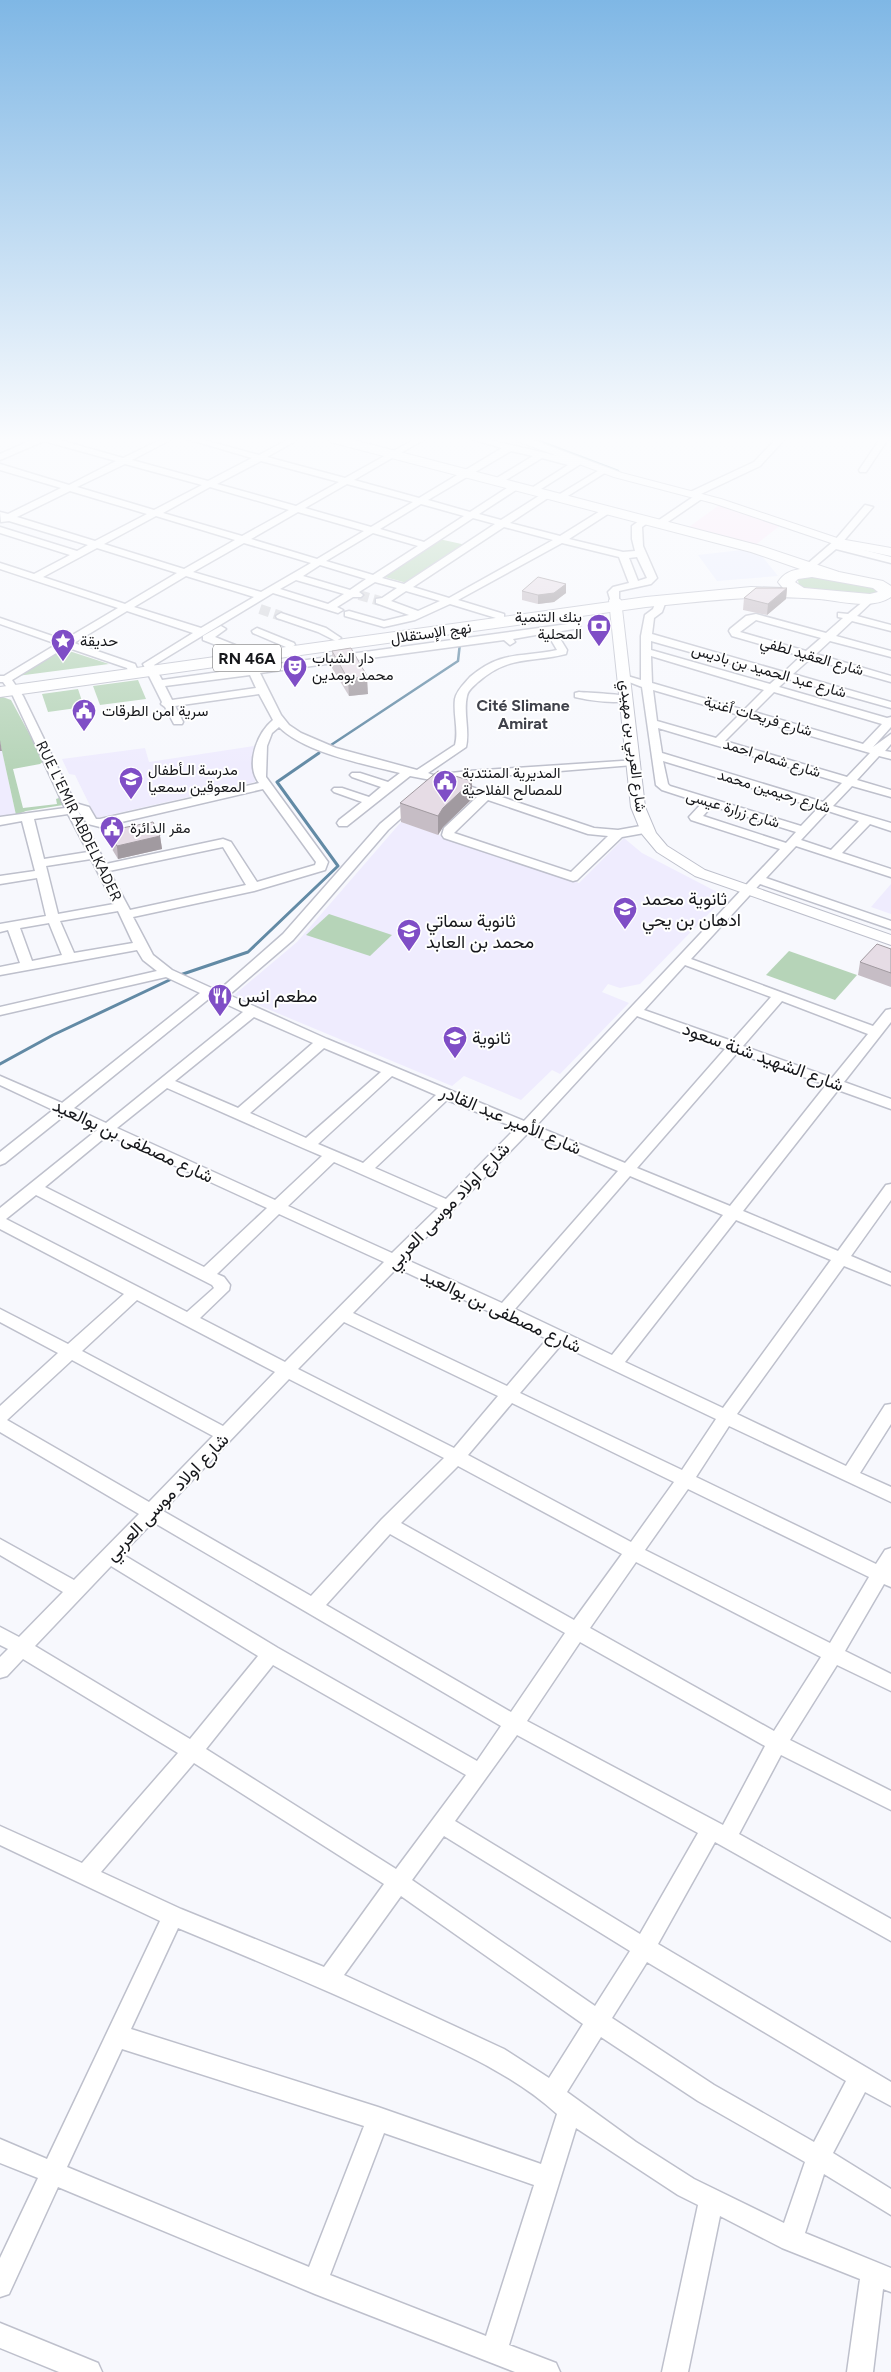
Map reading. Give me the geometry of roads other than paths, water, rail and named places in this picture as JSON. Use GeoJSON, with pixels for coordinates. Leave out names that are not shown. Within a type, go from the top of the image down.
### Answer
{"type":"FeatureCollection","features":[{"type":"Feature","properties":{"kind":"main road"},"geometry":{"type":"LineString","coordinates":[[758,550],[802,569],[838,577],[877,595]]}},
{"type":"Feature","properties":{"kind":"main road"},"geometry":{"type":"LineString","coordinates":[[802,569],[788,587],[804,593]]}},
{"type":"Feature","properties":{"kind":"main road","name":"نهج الإستقلال"},"geometry":{"type":"LineString","coordinates":[[7,686],[144,672],[566,614],[616,603],[700,589],[767,585],[802,569]]}},
{"type":"Feature","properties":{"kind":"main road","name":"نهج الإستقلال"},"geometry":{"type":"LineString","coordinates":[[144,672],[241,651],[500,616],[616,603],[751,592],[877,595]]}},
{"type":"Feature","properties":{"kind":"street"},"geometry":{"type":"LineString","coordinates":[[64,550],[78,554]]}},
{"type":"Feature","properties":{"kind":"street"},"geometry":{"type":"LineString","coordinates":[[35,577],[87,550]]}},
{"type":"Feature","properties":{"kind":"street"},"geometry":{"type":"LineString","coordinates":[[111,550],[262,596]]}},
{"type":"Feature","properties":{"kind":"street"},"geometry":{"type":"LineString","coordinates":[[7,686],[64,643],[226,550]]}},
{"type":"Feature","properties":{"kind":"street"},"geometry":{"type":"LineString","coordinates":[[281,550],[500,616]]}},
{"type":"Feature","properties":{"kind":"street"},"geometry":{"type":"LineString","coordinates":[[241,651],[207,638],[258,609],[294,576],[339,550]]}},
{"type":"Feature","properties":{"kind":"street"},"geometry":{"type":"LineString","coordinates":[[144,672],[202,632],[262,596],[274,593],[334,609],[375,578],[419,550]]}},
{"type":"Feature","properties":{"kind":"street"},"geometry":{"type":"LineString","coordinates":[[420,615],[382,602],[462,550]]}},
{"type":"Feature","properties":{"kind":"street"},"geometry":{"type":"LineString","coordinates":[[349,614],[384,624],[420,615],[452,600],[544,550]]}},
{"type":"Feature","properties":{"kind":"street"},"geometry":{"type":"LineString","coordinates":[[604,550],[623,554],[641,554]]}},
{"type":"Feature","properties":{"kind":"street"},"geometry":{"type":"LineString","coordinates":[[616,603],[614,590],[648,582],[652,578],[640,550]]}},
{"type":"Feature","properties":{"kind":"street"},"geometry":{"type":"LineString","coordinates":[[802,569],[827,550]]}},
{"type":"Feature","properties":{"kind":"street"},"geometry":{"type":"LineString","coordinates":[[855,550],[891,560]]}},
{"type":"Feature","properties":{"kind":"street"},"geometry":{"type":"LineString","coordinates":[[875,550],[891,552]]}},
{"type":"Feature","properties":{"kind":"street"},"geometry":{"type":"LineString","coordinates":[[623,554],[634,585]]}},
{"type":"Feature","properties":{"kind":"street"},"geometry":{"type":"LineString","coordinates":[[0,566],[202,632]]}},
{"type":"Feature","properties":{"kind":"street"},"geometry":{"type":"LineString","coordinates":[[294,576],[356,594]]}},
{"type":"Feature","properties":{"kind":"street"},"geometry":{"type":"LineString","coordinates":[[718,742],[767,686],[781,673],[845,616],[877,595]]}},
{"type":"Feature","properties":{"kind":"street"},"geometry":{"type":"LineString","coordinates":[[657,755],[648,684],[646,636],[649,617],[658,610],[661,600]]}},
{"type":"Feature","properties":{"kind":"street","name":"شارع العربي بن مهيدي"},"geometry":{"type":"LineString","coordinates":[[616,603],[638,807],[646,829],[662,849],[700,873],[752,885],[833,920],[891,940]]}},
{"type":"Feature","properties":{"kind":"street"},"geometry":{"type":"LineString","coordinates":[[0,621],[144,672],[214,676],[575,626],[566,614]]}},
{"type":"Feature","properties":{"kind":"street"},"geometry":{"type":"LineString","coordinates":[[281,616],[322,630],[336,638]]}},
{"type":"Feature","properties":{"kind":"street"},"geometry":{"type":"LineString","coordinates":[[845,616],[891,628]]}},
{"type":"Feature","properties":{"kind":"street","name":"شارع العقيد لطفي"},"geometry":{"type":"LineString","coordinates":[[823,636],[756,617],[750,618],[734,633],[891,679]]}},
{"type":"Feature","properties":{"kind":"street"},"geometry":{"type":"LineString","coordinates":[[343,822],[390,786],[460,747],[462,694],[466,687],[489,666],[500,660],[562,652],[550,630]]}},
{"type":"Feature","properties":{"kind":"street"},"geometry":{"type":"LineString","coordinates":[[257,631],[290,645]]}},
{"type":"Feature","properties":{"kind":"street"},"geometry":{"type":"LineString","coordinates":[[510,636],[507,640],[522,657]]}},
{"type":"Feature","properties":{"kind":"street","name":"شارع عبد الحميد بن باديس"},"geometry":{"type":"LineString","coordinates":[[646,636],[891,705]]}},
{"type":"Feature","properties":{"kind":"street"},"geometry":{"type":"LineString","coordinates":[[823,636],[891,654]]}},
{"type":"Feature","properties":{"kind":"street"},"geometry":{"type":"LineString","coordinates":[[646,652],[890,722]]}},
{"type":"Feature","properties":{"kind":"street"},"geometry":{"type":"LineString","coordinates":[[253,670],[279,721],[295,734],[312,741],[592,831],[618,834],[646,829]]}},
{"type":"Feature","properties":{"kind":"street"},"geometry":{"type":"LineString","coordinates":[[144,672],[178,722]]}},
{"type":"Feature","properties":{"kind":"street"},"geometry":{"type":"LineString","coordinates":[[214,676],[224,696]]}},
{"type":"Feature","properties":{"kind":"street","name":"شارع فريحات ٱغنية"},"geometry":{"type":"LineString","coordinates":[[624,678],[891,756]]}},
{"type":"Feature","properties":{"kind":"street","name":"RUE L'EMIR ABDELKADER"},"geometry":{"type":"LineString","coordinates":[[7,686],[141,945]]}},
{"type":"Feature","properties":{"kind":"street"},"geometry":{"type":"LineString","coordinates":[[166,704],[264,690]]}},
{"type":"Feature","properties":{"kind":"street"},"geometry":{"type":"LineString","coordinates":[[579,695],[598,698],[626,698]]}},
{"type":"Feature","properties":{"kind":"street"},"geometry":{"type":"LineString","coordinates":[[0,928],[53,919],[123,911],[254,887],[322,867],[322,862],[260,777],[264,734],[269,727],[279,721]]}},
{"type":"Feature","properties":{"kind":"street","name":"شارع اولاد موسى العربي"},"geometry":{"type":"LineString","coordinates":[[0,1670],[152,1514],[287,1370],[527,1126],[683,960],[848,781],[890,722]]}},
{"type":"Feature","properties":{"kind":"street","name":"شارع شمام احمد"},"geometry":{"type":"LineString","coordinates":[[653,723],[891,794]]}},
{"type":"Feature","properties":{"kind":"street","name":"شارع اولاد موسى العربي"},"geometry":{"type":"LineString","coordinates":[[872,749],[891,737]]}},
{"type":"Feature","properties":{"kind":"street","name":"شارع زرارة عيسى"},"geometry":{"type":"LineString","coordinates":[[657,755],[664,787],[802,830]]}},
{"type":"Feature","properties":{"kind":"street","name":"شارع رحيمين محمد"},"geometry":{"type":"LineString","coordinates":[[657,755],[891,827]]}},
{"type":"Feature","properties":{"kind":"street"},"geometry":{"type":"LineString","coordinates":[[0,1160],[288,936],[384,827],[436,780],[469,774],[633,762]]}},
{"type":"Feature","properties":{"kind":"street"},"geometry":{"type":"LineString","coordinates":[[460,788],[469,774]]}},
{"type":"Feature","properties":{"kind":"street"},"geometry":{"type":"LineString","coordinates":[[356,775],[390,786]]}},
{"type":"Feature","properties":{"kind":"street"},"geometry":{"type":"LineString","coordinates":[[0,821],[71,808],[85,809],[92,821],[100,823],[265,785]]}},
{"type":"Feature","properties":{"kind":"street"},"geometry":{"type":"LineString","coordinates":[[338,790],[371,801]]}},
{"type":"Feature","properties":{"kind":"street"},"geometry":{"type":"LineString","coordinates":[[485,796],[448,832],[448,835],[573,877],[618,834]]}},
{"type":"Feature","properties":{"kind":"street"},"geometry":{"type":"LineString","coordinates":[[710,802],[695,817],[790,844],[834,854],[891,873]]}},
{"type":"Feature","properties":{"kind":"street"},"geometry":{"type":"LineString","coordinates":[[27,816],[53,919],[70,958]]}},
{"type":"Feature","properties":{"kind":"street"},"geometry":{"type":"LineString","coordinates":[[834,854],[867,820]]}},
{"type":"Feature","properties":{"kind":"street"},"geometry":{"type":"LineString","coordinates":[[102,869],[223,843],[227,845],[254,887]]}},
{"type":"Feature","properties":{"kind":"street"},"geometry":{"type":"LineString","coordinates":[[0,880],[95,855]]}},
{"type":"Feature","properties":{"kind":"street"},"geometry":{"type":"LineString","coordinates":[[752,885],[845,909],[891,925]]}},
{"type":"Feature","properties":{"kind":"street"},"geometry":{"type":"LineString","coordinates":[[833,920],[845,909]]}},
{"type":"Feature","properties":{"kind":"street"},"geometry":{"type":"LineString","coordinates":[[13,926],[27,966]]}},
{"type":"Feature","properties":{"kind":"street"},"geometry":{"type":"LineString","coordinates":[[0,971],[141,945]]}},
{"type":"Feature","properties":{"kind":"street","name":"شارع الأمير عبد القادر"},"geometry":{"type":"LineString","coordinates":[[141,945],[148,957],[173,976],[251,1012],[891,1279]]}},
{"type":"Feature","properties":{"kind":"street"},"geometry":{"type":"LineString","coordinates":[[683,960],[876,1032]]}},
{"type":"Feature","properties":{"kind":"street"},"geometry":{"type":"LineString","coordinates":[[0,1011],[173,976]]}},
{"type":"Feature","properties":{"kind":"street"},"geometry":{"type":"LineString","coordinates":[[504,1311],[779,996]]}},
{"type":"Feature","properties":{"kind":"street","name":"شارع الشهيد شنة سعود"},"geometry":{"type":"LineString","coordinates":[[635,1011],[891,1104]]}},
{"type":"Feature","properties":{"kind":"street"},"geometry":{"type":"LineString","coordinates":[[0,1216],[251,1012]]}},
{"type":"Feature","properties":{"kind":"street"},"geometry":{"type":"LineString","coordinates":[[614,1364],[891,1013]]}},
{"type":"Feature","properties":{"kind":"street"},"geometry":{"type":"LineString","coordinates":[[240,1114],[322,1042]]}},
{"type":"Feature","properties":{"kind":"street"},"geometry":{"type":"LineString","coordinates":[[308,1144],[391,1070]]}},
{"type":"Feature","properties":{"kind":"street","name":"شارع مصطفى بن بوالعيد"},"geometry":{"type":"LineString","coordinates":[[0,1080],[504,1311],[891,1495]]}},
{"type":"Feature","properties":{"kind":"street"},"geometry":{"type":"LineString","coordinates":[[166,1082],[447,1206]]}},
{"type":"Feature","properties":{"kind":"street"},"geometry":{"type":"LineString","coordinates":[[365,1170],[446,1093]]}},
{"type":"Feature","properties":{"kind":"street"},"geometry":{"type":"LineString","coordinates":[[207,1274],[332,1155]]}},
{"type":"Feature","properties":{"kind":"street"},"geometry":{"type":"LineString","coordinates":[[35,1188],[218,1281],[222,1285],[221,1290],[188,1319]]}},
{"type":"Feature","properties":{"kind":"street"},"geometry":{"type":"LineString","coordinates":[[328,1979],[480,1774],[577,1631],[685,1480],[726,1417],[891,1189]]}},
{"type":"Feature","properties":{"kind":"street"},"geometry":{"type":"LineString","coordinates":[[0,1223],[456,1457],[633,1552],[891,1683]]}},
{"type":"Feature","properties":{"kind":"street"},"geometry":{"type":"LineString","coordinates":[[0,1416],[136,1292]]}},
{"type":"Feature","properties":{"kind":"street"},"geometry":{"type":"LineString","coordinates":[[342,1314],[886,1576]]}},
{"type":"Feature","properties":{"kind":"street"},"geometry":{"type":"LineString","coordinates":[[0,1315],[226,1435]]}},
{"type":"Feature","properties":{"kind":"street"},"geometry":{"type":"LineString","coordinates":[[313,1606],[388,1524],[456,1457],[558,1337]]}},
{"type":"Feature","properties":{"kind":"street"},"geometry":{"type":"LineString","coordinates":[[850,1474],[891,1410]]}},
{"type":"Feature","properties":{"kind":"street"},"geometry":{"type":"LineString","coordinates":[[0,1424],[514,1724],[718,1834],[891,1931]]}},
{"type":"Feature","properties":{"kind":"street"},"geometry":{"type":"LineString","coordinates":[[388,1524],[777,1742],[891,1802]]}},
{"type":"Feature","properties":{"kind":"street"},"geometry":{"type":"LineString","coordinates":[[0,1546],[77,1591]]}},
{"type":"Feature","properties":{"kind":"street"},"geometry":{"type":"LineString","coordinates":[[552,2094],[834,1653],[886,1576],[891,1555]]}},
{"type":"Feature","properties":{"kind":"street"},"geometry":{"type":"LineString","coordinates":[[110,1556],[271,1654],[480,1774]]}},
{"type":"Feature","properties":{"kind":"street"},"geometry":{"type":"LineString","coordinates":[[0,1635],[400,1882],[597,2021],[706,2093],[818,2157],[891,2203]]}},
{"type":"Feature","properties":{"kind":"street"},"geometry":{"type":"LineString","coordinates":[[85,1875],[192,1752],[271,1654]]}},
{"type":"Feature","properties":{"kind":"street"},"geometry":{"type":"LineString","coordinates":[[442,1823],[644,1948],[891,2095]]}},
{"type":"Feature","properties":{"kind":"street"},"geometry":{"type":"LineString","coordinates":[[0,1835],[173,1916],[328,1979],[496,2057],[552,2094],[570,2110],[686,2188],[791,2238],[882,2276],[860,2372]]}},
{"type":"Feature","properties":{"kind":"street"},"geometry":{"type":"LineString","coordinates":[[0,2285],[173,1916]]}},
{"type":"Feature","properties":{"kind":"street"},"geometry":{"type":"LineString","coordinates":[[117,2036],[378,2119],[548,2178]]}},
{"type":"Feature","properties":{"kind":"street"},"geometry":{"type":"LineString","coordinates":[[791,2238],[818,2157],[861,2077]]}},
{"type":"Feature","properties":{"kind":"street"},"geometry":{"type":"LineString","coordinates":[[494,2351],[570,2110]]}},
{"type":"Feature","properties":{"kind":"street"},"geometry":{"type":"LineString","coordinates":[[315,2282],[378,2119]]}},
{"type":"Feature","properties":{"kind":"street"},"geometry":{"type":"LineString","coordinates":[[0,2151],[315,2282],[547,2372]]}},
{"type":"Feature","properties":{"kind":"street"},"geometry":{"type":"LineString","coordinates":[[675,2372],[711,2200]]}},
{"type":"Feature","properties":{"kind":"street"},"geometry":{"type":"LineString","coordinates":[[0,2335],[89,2372]]}},
{"type":"Feature","properties":{"kind":"waterway"},"geometry":{"type":"LineString","coordinates":[[331,745],[458,661],[461,634]]}},
{"type":"Feature","properties":{"kind":"waterway"},"geometry":{"type":"LineString","coordinates":[[0,1064],[53,1035],[180,975],[248,952],[338,866],[277,782],[319,753]]}},
{"type":"Feature","properties":{"kind":"tunnel"},"geometry":{"type":"LineString","coordinates":[[359,595],[380,601]]}},
{"type":"Feature","properties":{"kind":"tunnel"},"geometry":{"type":"LineString","coordinates":[[260,609],[281,616]]}},
{"type":"Feature","properties":{"kind":"place","name":"بنك التنمية المحلية"},"geometry":{"type":"Point","coordinates":[599,647]}},
{"type":"Feature","properties":{"kind":"place","name":"حديقة"},"geometry":{"type":"Point","coordinates":[63,662]}},
{"type":"Feature","properties":{"kind":"place","name":"دار الشباب محمد بومدين"},"geometry":{"type":"Point","coordinates":[295,688]}},
{"type":"Feature","properties":{"kind":"place","name":"سرية امن الطرقات"},"geometry":{"type":"Point","coordinates":[84,732]}},
{"type":"Feature","properties":{"kind":"place","name":"مدرسة الـأطفال المعوقين سمعيا"},"geometry":{"type":"Point","coordinates":[131,800]}},
{"type":"Feature","properties":{"kind":"place","name":"المديرية المنتدبة للمصالح الفلاحية"},"geometry":{"type":"Point","coordinates":[445,803]}},
{"type":"Feature","properties":{"kind":"place","name":"مقر الدائرة"},"geometry":{"type":"Point","coordinates":[112,849]}},
{"type":"Feature","properties":{"kind":"place","name":"ثانوية محمد ادهان بن يحي"},"geometry":{"type":"Point","coordinates":[625,930]}},
{"type":"Feature","properties":{"kind":"place","name":"ثانوية سماتي محمد بن العابد"},"geometry":{"type":"Point","coordinates":[409,952]}},
{"type":"Feature","properties":{"kind":"place","name":"مطعم انس"},"geometry":{"type":"Point","coordinates":[220,1017]}},
{"type":"Feature","properties":{"kind":"place","name":"ثانوية"},"geometry":{"type":"Point","coordinates":[455,1059]}},
{"type":"Feature","properties":{"kind":"district","name":"Cité Slimane Amirat"},"geometry":{"type":"Point","coordinates":[523,714]}}]}
